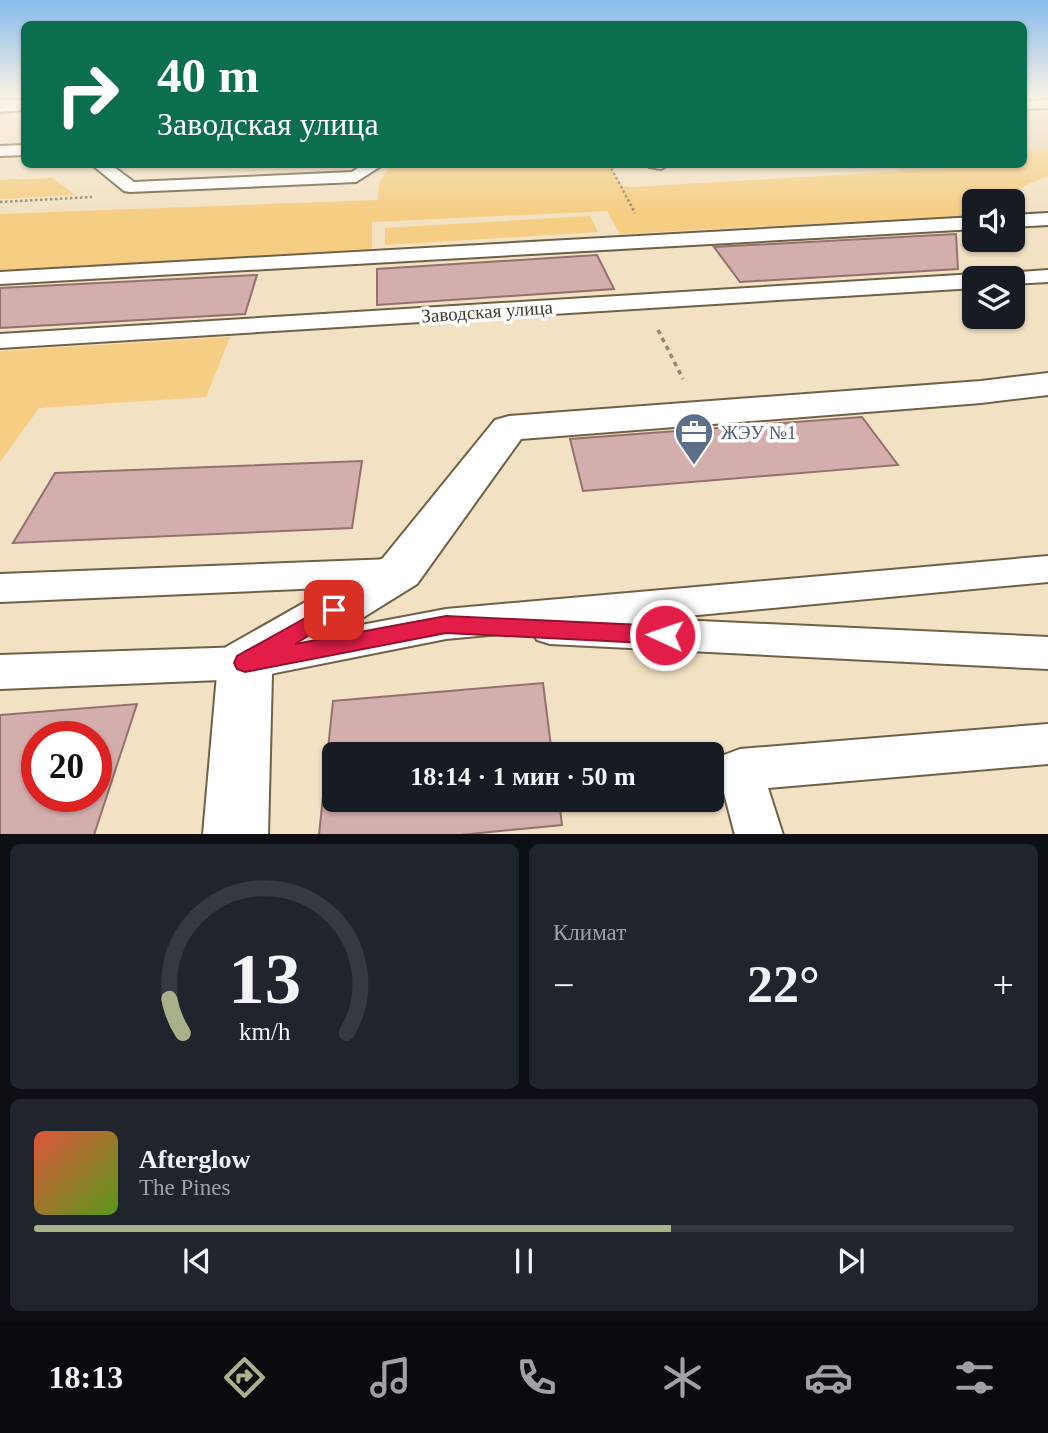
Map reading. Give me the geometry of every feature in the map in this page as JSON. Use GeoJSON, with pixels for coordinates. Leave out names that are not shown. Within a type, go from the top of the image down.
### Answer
{"type":"FeatureCollection","features":[{"type":"Feature","properties":{"kind":"street"},"geometry":{"type":"LineString","coordinates":[[236,834],[245,663],[400,571],[509,428],[981,392],[1048,384]]}},
{"type":"Feature","properties":{"kind":"lane"},"geometry":{"type":"LineString","coordinates":[[0,151],[21,150]]}},
{"type":"Feature","properties":{"kind":"lane"},"geometry":{"type":"LineString","coordinates":[[105,168],[131,187],[356,177],[370,168]]}},
{"type":"Feature","properties":{"kind":"lane"},"geometry":{"type":"LineString","coordinates":[[1025,220],[1048,219]]}},
{"type":"Feature","properties":{"kind":"lane"},"geometry":{"type":"LineString","coordinates":[[0,278],[962,224]]}},
{"type":"Feature","properties":{"kind":"lane"},"geometry":{"type":"LineString","coordinates":[[1025,277],[1048,276]]}},
{"type":"Feature","properties":{"kind":"lane","name":"Заводская улица"},"geometry":{"type":"LineString","coordinates":[[0,341],[962,282]]}},
{"type":"Feature","properties":{"kind":"lane"},"geometry":{"type":"LineString","coordinates":[[0,672],[245,663],[446,624],[1048,569]]}},
{"type":"Feature","properties":{"kind":"lane"},"geometry":{"type":"LineString","coordinates":[[0,588],[400,571]]}},
{"type":"Feature","properties":{"kind":"lane"},"geometry":{"type":"LineString","coordinates":[[446,624],[1048,653]]}},
{"type":"Feature","properties":{"kind":"lane"},"geometry":{"type":"LineString","coordinates":[[759,834],[740,770],[1048,744]]}},
{"type":"Feature","properties":{"kind":"path"},"geometry":{"type":"LineString","coordinates":[[611,168],[622,186]]}},
{"type":"Feature","properties":{"kind":"path"},"geometry":{"type":"LineString","coordinates":[[0,202],[91,197]]}},
{"type":"Feature","properties":{"kind":"path"},"geometry":{"type":"LineString","coordinates":[[643,301],[701,414]]}},
{"type":"Feature","properties":{"kind":"shaded area"},"geometry":{"type":"Polygon","coordinates":[[[1027,136],[1048,136],[1048,176],[927,191],[897,168],[1027,168],[1027,136]]]}},
{"type":"Feature","properties":{"kind":"shaded area"},"geometry":{"type":"Polygon","coordinates":[[[1048,149],[1048,176],[1020,189],[962,189],[962,216],[620,234],[607,211],[372,222],[372,251],[0,270],[0,214],[378,200],[379,182],[389,168],[611,168],[622,186],[635,187],[956,168],[1027,168],[1027,151],[1048,149]]]}},
{"type":"Feature","properties":{"kind":"shaded area"},"geometry":{"type":"Polygon","coordinates":[[[53,178],[75,195],[0,199],[0,180],[53,178]]]}},
{"type":"Feature","properties":{"kind":"shaded area"},"geometry":{"type":"Polygon","coordinates":[[[590,216],[598,232],[385,245],[385,228],[590,216]]]}},
{"type":"Feature","properties":{"kind":"shaded area"},"geometry":{"type":"Polygon","coordinates":[[[230,337],[206,397],[39,408],[0,462],[0,351],[230,337]]]}},
{"type":"Feature","properties":{"kind":"building"},"geometry":{"type":"Polygon","coordinates":[[[956,234],[958,269],[740,282],[714,247],[956,234]]]}},
{"type":"Feature","properties":{"kind":"building"},"geometry":{"type":"Polygon","coordinates":[[[597,255],[614,289],[377,305],[377,269],[597,255]]]}},
{"type":"Feature","properties":{"kind":"building"},"geometry":{"type":"Polygon","coordinates":[[[257,275],[245,314],[0,328],[0,288],[257,275]]]}},
{"type":"Feature","properties":{"kind":"building"},"geometry":{"type":"Polygon","coordinates":[[[862,417],[898,465],[583,491],[570,439],[862,417]]]}},
{"type":"Feature","properties":{"kind":"building"},"geometry":{"type":"Polygon","coordinates":[[[362,461],[352,528],[13,543],[55,473],[362,461]]]}},
{"type":"Feature","properties":{"kind":"building"},"geometry":{"type":"Polygon","coordinates":[[[543,683],[550,742],[329,742],[333,701],[543,683]]]}},
{"type":"Feature","properties":{"kind":"building"},"geometry":{"type":"Polygon","coordinates":[[[137,704],[112,780],[112,721],[21,721],[21,812],[102,812],[94,834],[0,834],[0,715],[137,704]]]}},
{"type":"Feature","properties":{"kind":"building"},"geometry":{"type":"Polygon","coordinates":[[[322,806],[322,812],[560,812],[562,825],[470,834],[319,834],[322,806]]]}},
{"type":"Feature","properties":{"kind":"place","name":"ЖЭУ №1"},"geometry":{"type":"Point","coordinates":[694,466]}},
{"type":"Feature","properties":{"kind":"route"},"geometry":{"type":"LineString","coordinates":[[334,610],[245,663],[446,624],[665,635]]}}]}
